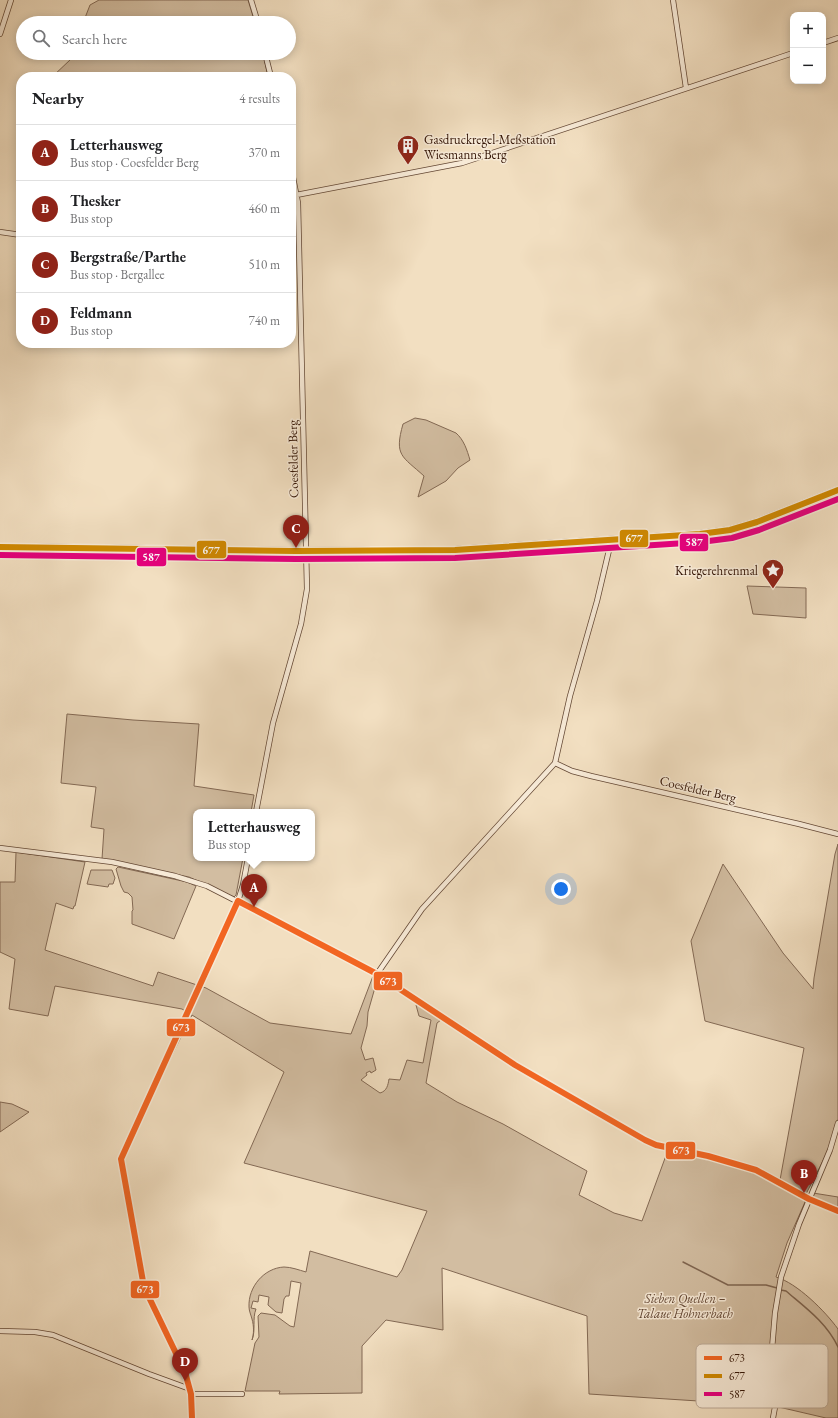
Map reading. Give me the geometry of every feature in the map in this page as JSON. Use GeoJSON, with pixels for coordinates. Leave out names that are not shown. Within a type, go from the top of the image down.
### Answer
{"type":"FeatureCollection","features":[{"type":"Feature","properties":{"kind":"street"},"geometry":{"type":"LineString","coordinates":[[0,34],[11,0]]}},
{"type":"Feature","properties":{"kind":"street"},"geometry":{"type":"LineString","coordinates":[[251,0],[256,16]]}},
{"type":"Feature","properties":{"kind":"street"},"geometry":{"type":"LineString","coordinates":[[673,0],[686,88]]}},
{"type":"Feature","properties":{"kind":"street"},"geometry":{"type":"LineString","coordinates":[[826,42],[838,38]]}},
{"type":"Feature","properties":{"kind":"street"},"geometry":{"type":"LineString","coordinates":[[297,196],[462,163],[790,54]]}},
{"type":"Feature","properties":{"kind":"street"},"geometry":{"type":"LineString","coordinates":[[267,60],[270,72]]}},
{"type":"Feature","properties":{"kind":"street","name":"Coesfelder Berg"},"geometry":{"type":"LineString","coordinates":[[257,809],[273,723],[296,645],[304,612],[307,589],[296,191]]}},
{"type":"Feature","properties":{"kind":"street"},"geometry":{"type":"LineString","coordinates":[[0,232],[16,234]]}},
{"type":"Feature","properties":{"kind":"street"},"geometry":{"type":"LineString","coordinates":[[0,547],[306,551],[455,550],[700,534],[730,530],[758,522],[838,490]]}},
{"type":"Feature","properties":{"kind":"street"},"geometry":{"type":"LineString","coordinates":[[377,974],[422,910],[555,763],[580,661],[597,601],[610,546],[610,540]]}},
{"type":"Feature","properties":{"kind":"street","name":"Coesfelder Berg"},"geometry":{"type":"LineString","coordinates":[[555,763],[578,772],[838,834]]}},
{"type":"Feature","properties":{"kind":"street"},"geometry":{"type":"LineString","coordinates":[[0,848],[112,862],[174,876],[207,886],[377,974],[515,1065],[645,1140],[656,1145],[708,1156],[756,1170],[809,1198],[838,1211]]}},
{"type":"Feature","properties":{"kind":"street"},"geometry":{"type":"LineString","coordinates":[[192,1418],[190,1392],[186,1372],[144,1287],[121,1159],[238,902],[247,861]]}},
{"type":"Feature","properties":{"kind":"street"},"geometry":{"type":"LineString","coordinates":[[772,1344],[775,1312],[781,1276],[809,1198],[830,1150],[838,1122]]}},
{"type":"Feature","properties":{"kind":"street"},"geometry":{"type":"LineString","coordinates":[[0,1331],[35,1332],[53,1335],[190,1392],[242,1394]]}},
{"type":"Feature","properties":{"kind":"street"},"geometry":{"type":"LineString","coordinates":[[773,1418],[775,1408]]}},
{"type":"Feature","properties":{"kind":"green space"},"geometry":{"type":"Polygon","coordinates":[[[99,0],[248,0],[253,16],[86,16],[90,5],[99,0]]]}},
{"type":"Feature","properties":{"kind":"green space"},"geometry":{"type":"Polygon","coordinates":[[[70,60],[264,60],[267,72],[57,72],[70,60]]]}},
{"type":"Feature","properties":{"kind":"green space"},"geometry":{"type":"Polygon","coordinates":[[[415,418],[426,420],[456,433],[463,442],[470,460],[458,468],[446,481],[418,497],[424,476],[405,459],[399,443],[403,424],[415,418]]]}},
{"type":"Feature","properties":{"kind":"green space"},"geometry":{"type":"Polygon","coordinates":[[[747,586],[806,588],[806,618],[753,614],[747,586]]]}},
{"type":"Feature","properties":{"kind":"green space"},"geometry":{"type":"Polygon","coordinates":[[[67,714],[199,724],[194,786],[254,795],[252,809],[193,809],[193,861],[242,861],[236,895],[234,897],[189,877],[102,859],[104,829],[91,827],[96,787],[61,783],[67,714]]]}},
{"type":"Feature","properties":{"kind":"green space"},"geometry":{"type":"Polygon","coordinates":[[[838,844],[838,1119],[829,1149],[806,1194],[780,1180],[804,1048],[705,1021],[691,941],[723,864],[783,953],[813,989],[835,854],[838,844]]]}},
{"type":"Feature","properties":{"kind":"green space","name":"Sieben Quellen – Talaue Hohnerbach"},"geometry":{"type":"Polygon","coordinates":[[[16,852],[85,862],[73,909],[56,903],[45,950],[153,986],[158,972],[206,988],[270,1023],[351,1034],[373,976],[380,981],[376,984],[368,1012],[367,1026],[361,1048],[365,1060],[373,1058],[376,1070],[371,1073],[370,1071],[366,1073],[367,1075],[361,1080],[380,1093],[388,1086],[389,1079],[400,1080],[407,1060],[423,1063],[431,1020],[419,1016],[416,1005],[418,1005],[441,1020],[437,1023],[426,1083],[457,1102],[503,1124],[587,1171],[579,1195],[614,1213],[642,1221],[668,1150],[708,1157],[755,1172],[806,1198],[787,1243],[776,1277],[793,1285],[810,1298],[838,1329],[838,1418],[826,1418],[783,1408],[828,1408],[828,1344],[696,1344],[696,1401],[589,1394],[587,1316],[442,1268],[443,1330],[386,1320],[362,1346],[362,1393],[279,1394],[280,1391],[245,1391],[255,1343],[259,1337],[258,1316],[261,1313],[275,1315],[290,1326],[294,1327],[301,1283],[291,1281],[289,1296],[286,1296],[284,1299],[282,1313],[276,1312],[268,1305],[269,1297],[259,1295],[258,1302],[253,1301],[251,1308],[256,1309],[252,1340],[253,1322],[249,1308],[249,1300],[254,1286],[264,1275],[277,1268],[284,1267],[306,1272],[310,1251],[397,1277],[402,1270],[427,1211],[244,1163],[284,1072],[192,1015],[169,1061],[190,1014],[182,1009],[55,986],[48,1016],[9,1009],[15,959],[0,952],[0,882],[15,882],[16,852]]]}},
{"type":"Feature","properties":{"kind":"green space"},"geometry":{"type":"Polygon","coordinates":[[[118,867],[187,882],[196,886],[174,939],[132,924],[132,897],[128,893],[124,892],[121,886],[116,869],[118,867]]]}},
{"type":"Feature","properties":{"kind":"green space"},"geometry":{"type":"Polygon","coordinates":[[[91,870],[112,870],[115,878],[113,884],[109,884],[108,887],[87,884],[91,870]]]}},
{"type":"Feature","properties":{"kind":"green space"},"geometry":{"type":"Polygon","coordinates":[[[0,1102],[12,1104],[29,1112],[0,1132],[0,1102]]]}},
{"type":"Feature","properties":{"kind":"green space"},"geometry":{"type":"Polygon","coordinates":[[[813,1193],[838,1197],[838,1209],[813,1198],[813,1193]]]}},
{"type":"Feature","properties":{"kind":"waterway"},"geometry":{"type":"LineString","coordinates":[[683,1262],[728,1285],[766,1285],[777,1288]]}},
{"type":"Feature","properties":{"kind":"waterway"},"geometry":{"type":"LineString","coordinates":[[781,1290],[786,1291],[815,1316],[828,1331],[838,1347]]}},
{"type":"Feature","properties":{"kind":"transit line","name":"677"},"geometry":{"type":"LineString","coordinates":[[0,547],[296,551],[455,550],[700,534],[730,530],[757,522],[838,490]]}},
{"type":"Feature","properties":{"kind":"transit line","name":"587"},"geometry":{"type":"LineString","coordinates":[[0,555],[296,559],[455,558],[701,542],[732,538],[759,530],[838,499]]}},
{"type":"Feature","properties":{"kind":"transit line","name":"673"},"geometry":{"type":"LineString","coordinates":[[238,901],[377,974],[515,1065],[645,1140],[656,1145],[708,1156],[756,1170],[809,1199],[838,1211]]}},
{"type":"Feature","properties":{"kind":"transit line","name":"673"},"geometry":{"type":"LineString","coordinates":[[192,1418],[191,1394],[185,1372],[144,1287],[121,1159],[238,901]]}},
{"type":"Feature","properties":{"kind":"place","name":"Gasdruckregel-Meßstation Wiesmanns Berg"},"geometry":{"type":"Point","coordinates":[408,166]}},
{"type":"Feature","properties":{"kind":"place","name":"Bergstraße/Parthe"},"geometry":{"type":"Point","coordinates":[296,548]}},
{"type":"Feature","properties":{"kind":"place","name":"Kriegerehrenmal"},"geometry":{"type":"Point","coordinates":[773,590]}},
{"type":"Feature","properties":{"kind":"place","name":"Letterhausweg"},"geometry":{"type":"Point","coordinates":[254,907]}},
{"type":"Feature","properties":{"kind":"place","name":"Thesker"},"geometry":{"type":"Point","coordinates":[804,1193]}},
{"type":"Feature","properties":{"kind":"place","name":"Feldmann"},"geometry":{"type":"Point","coordinates":[185,1381]}}]}
